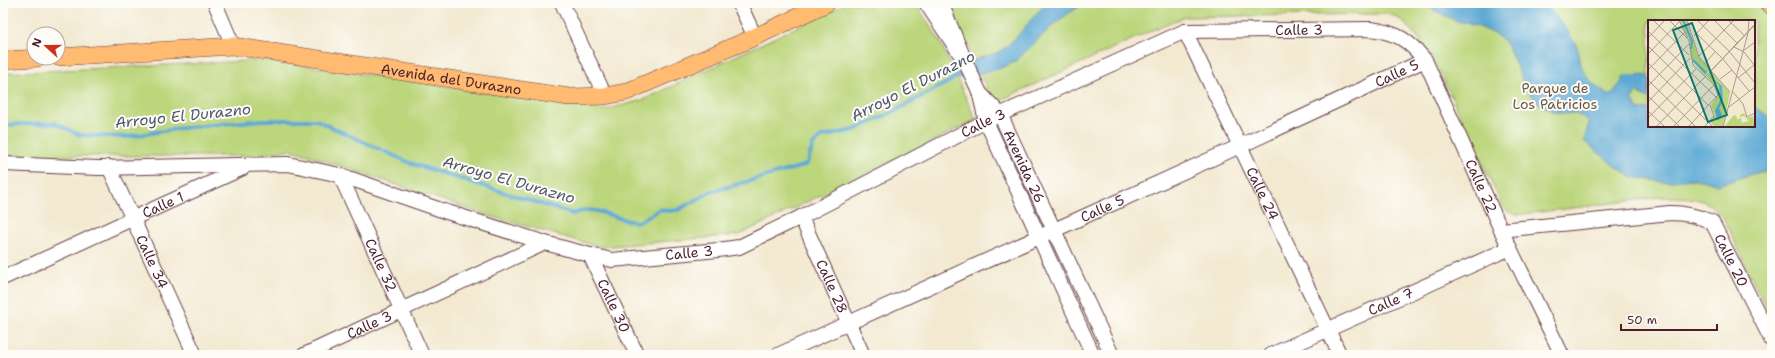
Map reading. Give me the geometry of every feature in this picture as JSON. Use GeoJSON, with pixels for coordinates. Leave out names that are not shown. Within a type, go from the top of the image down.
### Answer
{"type":"FeatureCollection","features":[{"type":"Feature","properties":{"kind":"main road","name":"Avenida del Durazno"},"geometry":{"type":"LineString","coordinates":[[66,56],[233,46],[569,97],[605,96],[626,92],[755,37],[827,3]]}},
{"type":"Feature","properties":{"kind":"main road"},"geometry":{"type":"LineString","coordinates":[[1768,3],[1772,6]]}},
{"type":"Feature","properties":{"kind":"main road"},"geometry":{"type":"LineString","coordinates":[[3,60],[26,59]]}},
{"type":"Feature","properties":{"kind":"street"},"geometry":{"type":"LineString","coordinates":[[215,3],[233,46]]}},
{"type":"Feature","properties":{"kind":"street"},"geometry":{"type":"LineString","coordinates":[[562,3],[605,96]]}},
{"type":"Feature","properties":{"kind":"street"},"geometry":{"type":"LineString","coordinates":[[740,3],[755,37]]}},
{"type":"Feature","properties":{"kind":"street"},"geometry":{"type":"LineString","coordinates":[[926,3],[965,61]]}},
{"type":"Feature","properties":{"kind":"street"},"geometry":{"type":"LineString","coordinates":[[941,3],[979,91]]}},
{"type":"Feature","properties":{"kind":"street","name":"Calle 3"},"geometry":{"type":"LineString","coordinates":[[304,355],[545,243],[590,256],[612,260],[740,247],[1000,114],[1186,31],[1344,28],[1387,31]]}},
{"type":"Feature","properties":{"kind":"street","name":"Calle 24"},"geometry":{"type":"LineString","coordinates":[[1186,31],[1340,355]]}},
{"type":"Feature","properties":{"kind":"street","name":"Calle 22"},"geometry":{"type":"LineString","coordinates":[[1387,31],[1411,43],[1425,60],[1501,230],[1562,355]]}},
{"type":"Feature","properties":{"kind":"street","name":"Calle 5"},"geometry":{"type":"LineString","coordinates":[[778,355],[1039,238],[1425,60]]}},
{"type":"Feature","properties":{"kind":"street","name":"Avenida 26"},"geometry":{"type":"LineString","coordinates":[[979,91],[1000,114],[1112,355]]}},
{"type":"Feature","properties":{"kind":"street","name":"Avenida 26"},"geometry":{"type":"LineString","coordinates":[[979,91],[986,121],[1093,355]]}},
{"type":"Feature","properties":{"kind":"street"},"geometry":{"type":"LineString","coordinates":[[3,164],[109,167],[249,165]]}},
{"type":"Feature","properties":{"kind":"street","name":"Calle 1"},"geometry":{"type":"LineString","coordinates":[[3,278],[249,165],[288,164],[335,174],[545,243]]}},
{"type":"Feature","properties":{"kind":"street","name":"Calle 34"},"geometry":{"type":"LineString","coordinates":[[109,167],[195,355]]}},
{"type":"Feature","properties":{"kind":"street","name":"Calle 32"},"geometry":{"type":"LineString","coordinates":[[335,174],[422,355]]}},
{"type":"Feature","properties":{"kind":"street","name":"Calle 20"},"geometry":{"type":"LineString","coordinates":[[1501,230],[1670,213],[1686,213],[1712,222],[1772,341]]}},
{"type":"Feature","properties":{"kind":"street","name":"Calle 28"},"geometry":{"type":"LineString","coordinates":[[801,217],[863,355]]}},
{"type":"Feature","properties":{"kind":"street","name":"Calle 7"},"geometry":{"type":"LineString","coordinates":[[1271,355],[1510,248]]}},
{"type":"Feature","properties":{"kind":"street","name":"Calle 30"},"geometry":{"type":"LineString","coordinates":[[590,256],[637,355]]}},
{"type":"Feature","properties":{"kind":"green space"},"geometry":{"type":"Polygon","coordinates":[[[847,3],[915,3],[939,39],[976,120],[739,235],[600,247],[490,216],[290,149],[256,156],[3,156],[3,73],[267,60],[604,110],[643,100],[847,3]]]}},
{"type":"Feature","properties":{"kind":"green space","name":"Parque de Los Patricios"},"geometry":{"type":"Polygon","coordinates":[[[949,3],[1756,3],[1772,14],[1772,321],[1725,221],[1712,206],[1697,199],[1660,197],[1517,215],[1507,211],[1502,205],[1439,70],[1425,47],[1406,24],[1391,15],[1186,17],[1168,23],[1000,100],[992,99],[949,3]]]}},
{"type":"Feature","properties":{"kind":"water"},"geometry":{"type":"Polygon","coordinates":[[[1048,3],[1086,3],[1069,13],[1051,27],[1016,61],[1001,68],[948,81],[954,74],[967,65],[980,58],[1001,51],[1015,39],[1036,14],[1048,3]]]}},
{"type":"Feature","properties":{"kind":"water"},"geometry":{"type":"Polygon","coordinates":[[[1420,3],[1543,3],[1570,35],[1577,47],[1583,70],[1592,83],[1600,90],[1610,96],[1621,83],[1624,76],[1646,75],[1648,77],[1648,98],[1636,92],[1632,100],[1639,110],[1648,109],[1648,127],[1755,127],[1755,108],[1772,118],[1772,171],[1753,174],[1718,185],[1692,179],[1662,182],[1632,177],[1619,169],[1584,141],[1589,122],[1575,113],[1566,114],[1554,112],[1538,103],[1526,89],[1507,44],[1495,34],[1477,26],[1454,20],[1420,3]]]}},
{"type":"Feature","properties":{"kind":"waterway","name":"Arroyo El Durazno"},"geometry":{"type":"LineString","coordinates":[[3,125],[55,123],[80,135],[126,137],[182,128],[262,120],[316,120],[410,163],[573,214],[586,210],[597,211],[629,221],[639,222],[660,209],[669,211],[678,210],[710,192],[803,166],[807,164],[813,145],[821,137],[854,130],[893,112],[952,80]]}}]}
